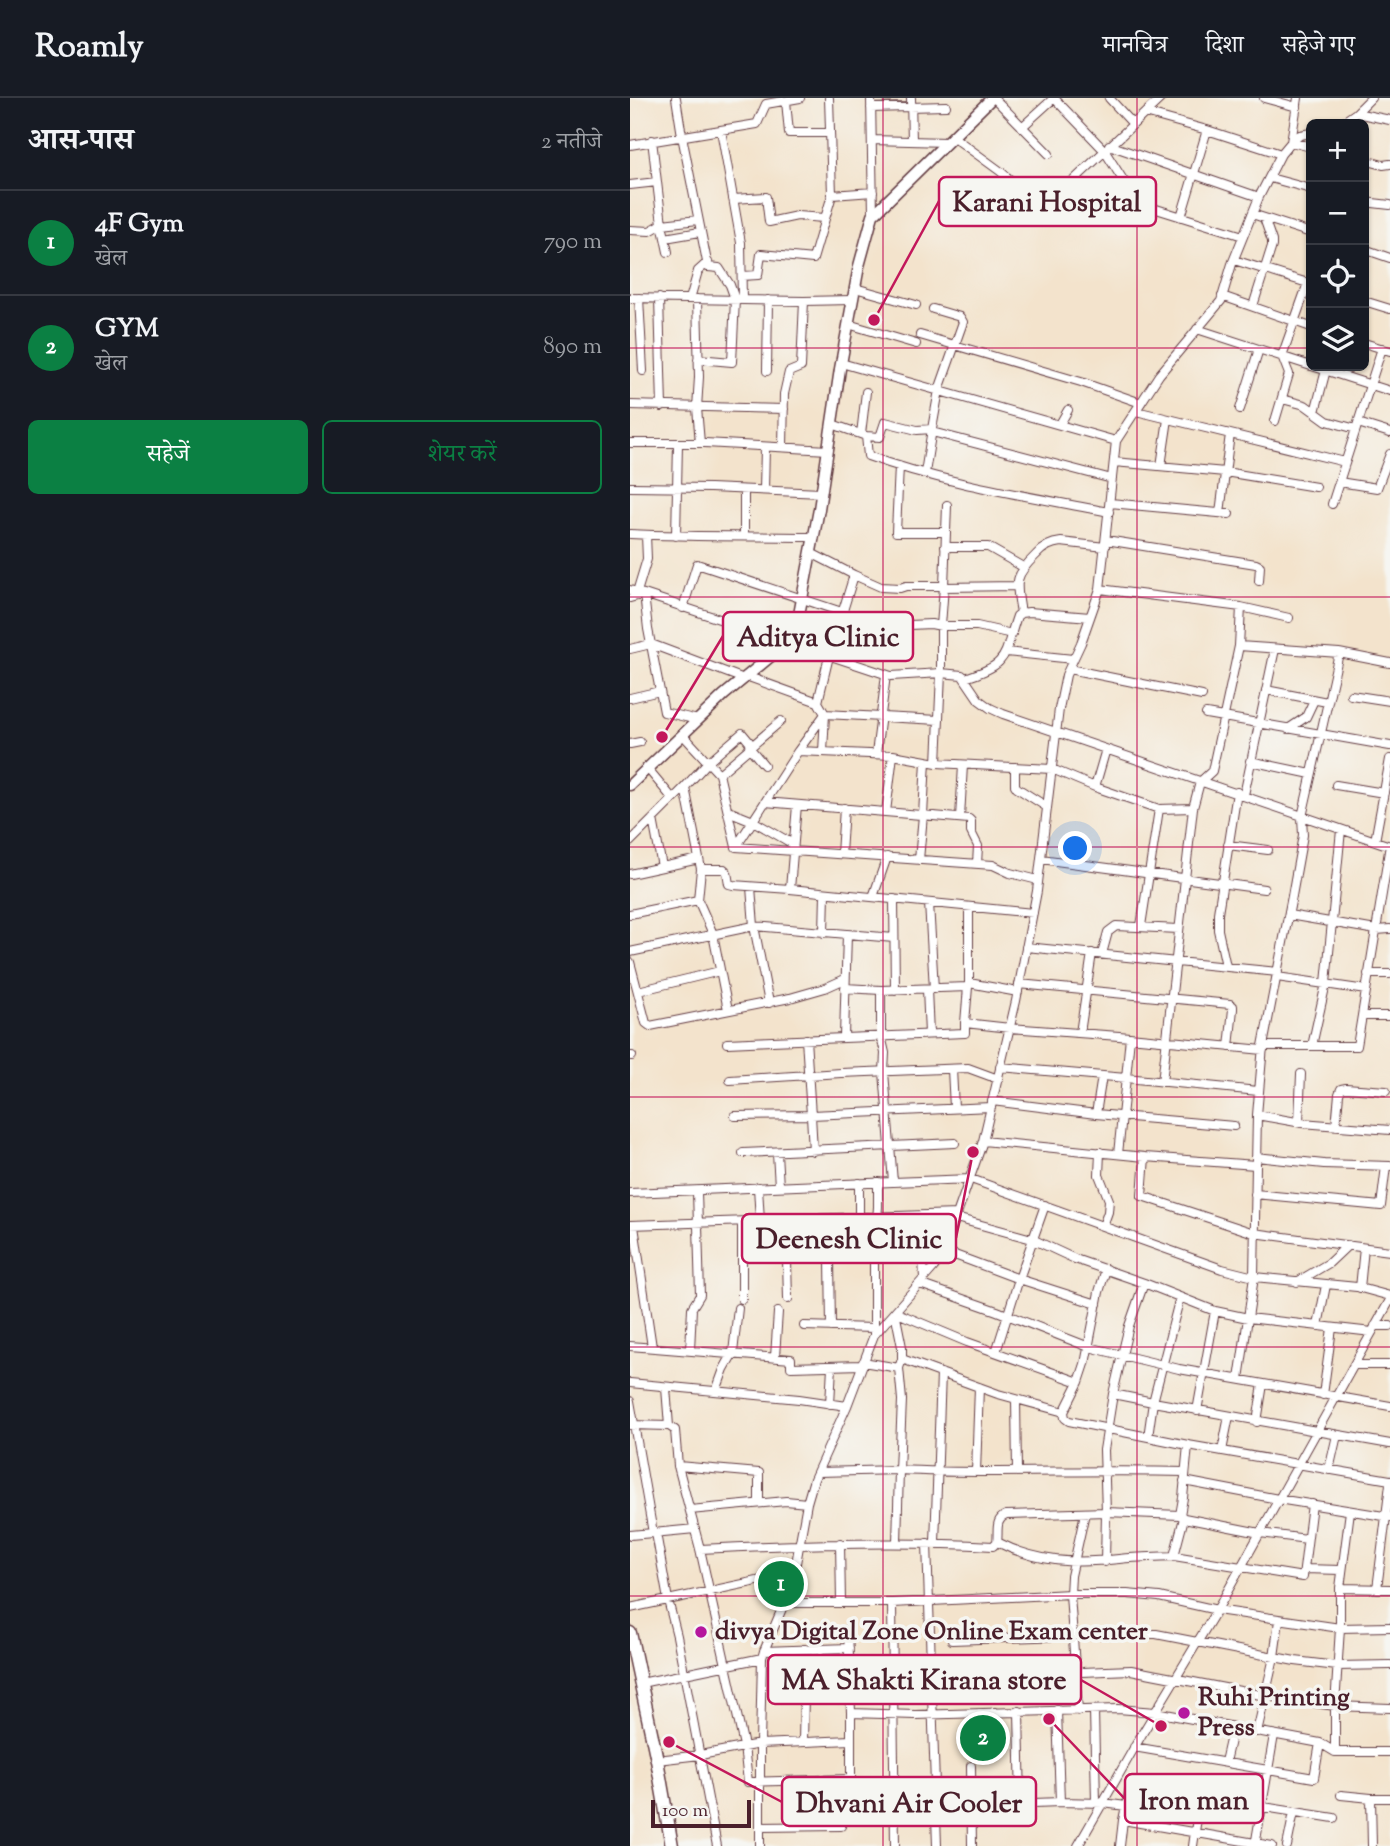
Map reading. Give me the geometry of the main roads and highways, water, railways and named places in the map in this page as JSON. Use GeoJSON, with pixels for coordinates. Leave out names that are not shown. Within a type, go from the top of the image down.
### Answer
{"type":"FeatureCollection","features":[{"type":"Feature","properties":{"kind":"main road"},"geometry":{"type":"LineString","coordinates":[[630,1633],[672,1846]]}},
{"type":"Feature","properties":{"kind":"main road"},"geometry":{"type":"LineString","coordinates":[[630,1671],[664,1846]]}},
{"type":"Feature","properties":{"kind":"place","name":"Karani Hospital"},"geometry":{"type":"Point","coordinates":[874,320]}},
{"type":"Feature","properties":{"kind":"place","name":"Aditya Clinic"},"geometry":{"type":"Point","coordinates":[662,737]}},
{"type":"Feature","properties":{"kind":"place","name":"Deenesh Clinic"},"geometry":{"type":"Point","coordinates":[973,1152]}},
{"type":"Feature","properties":{"kind":"place","name":"4F Gym"},"geometry":{"type":"Point","coordinates":[781,1584]}},
{"type":"Feature","properties":{"kind":"place","name":"divya Digital Zone Online Exam center"},"geometry":{"type":"Point","coordinates":[701,1632]}},
{"type":"Feature","properties":{"kind":"place","name":"Ruhi Printing Press"},"geometry":{"type":"Point","coordinates":[1184,1713]}},
{"type":"Feature","properties":{"kind":"place","name":"Iron man"},"geometry":{"type":"Point","coordinates":[1049,1719]}},
{"type":"Feature","properties":{"kind":"place","name":"MA Shakti Kirana store"},"geometry":{"type":"Point","coordinates":[1161,1726]}},
{"type":"Feature","properties":{"kind":"place","name":"GYM"},"geometry":{"type":"Point","coordinates":[983,1738]}},
{"type":"Feature","properties":{"kind":"place","name":"Dhvani Air Cooler"},"geometry":{"type":"Point","coordinates":[669,1742]}}]}
